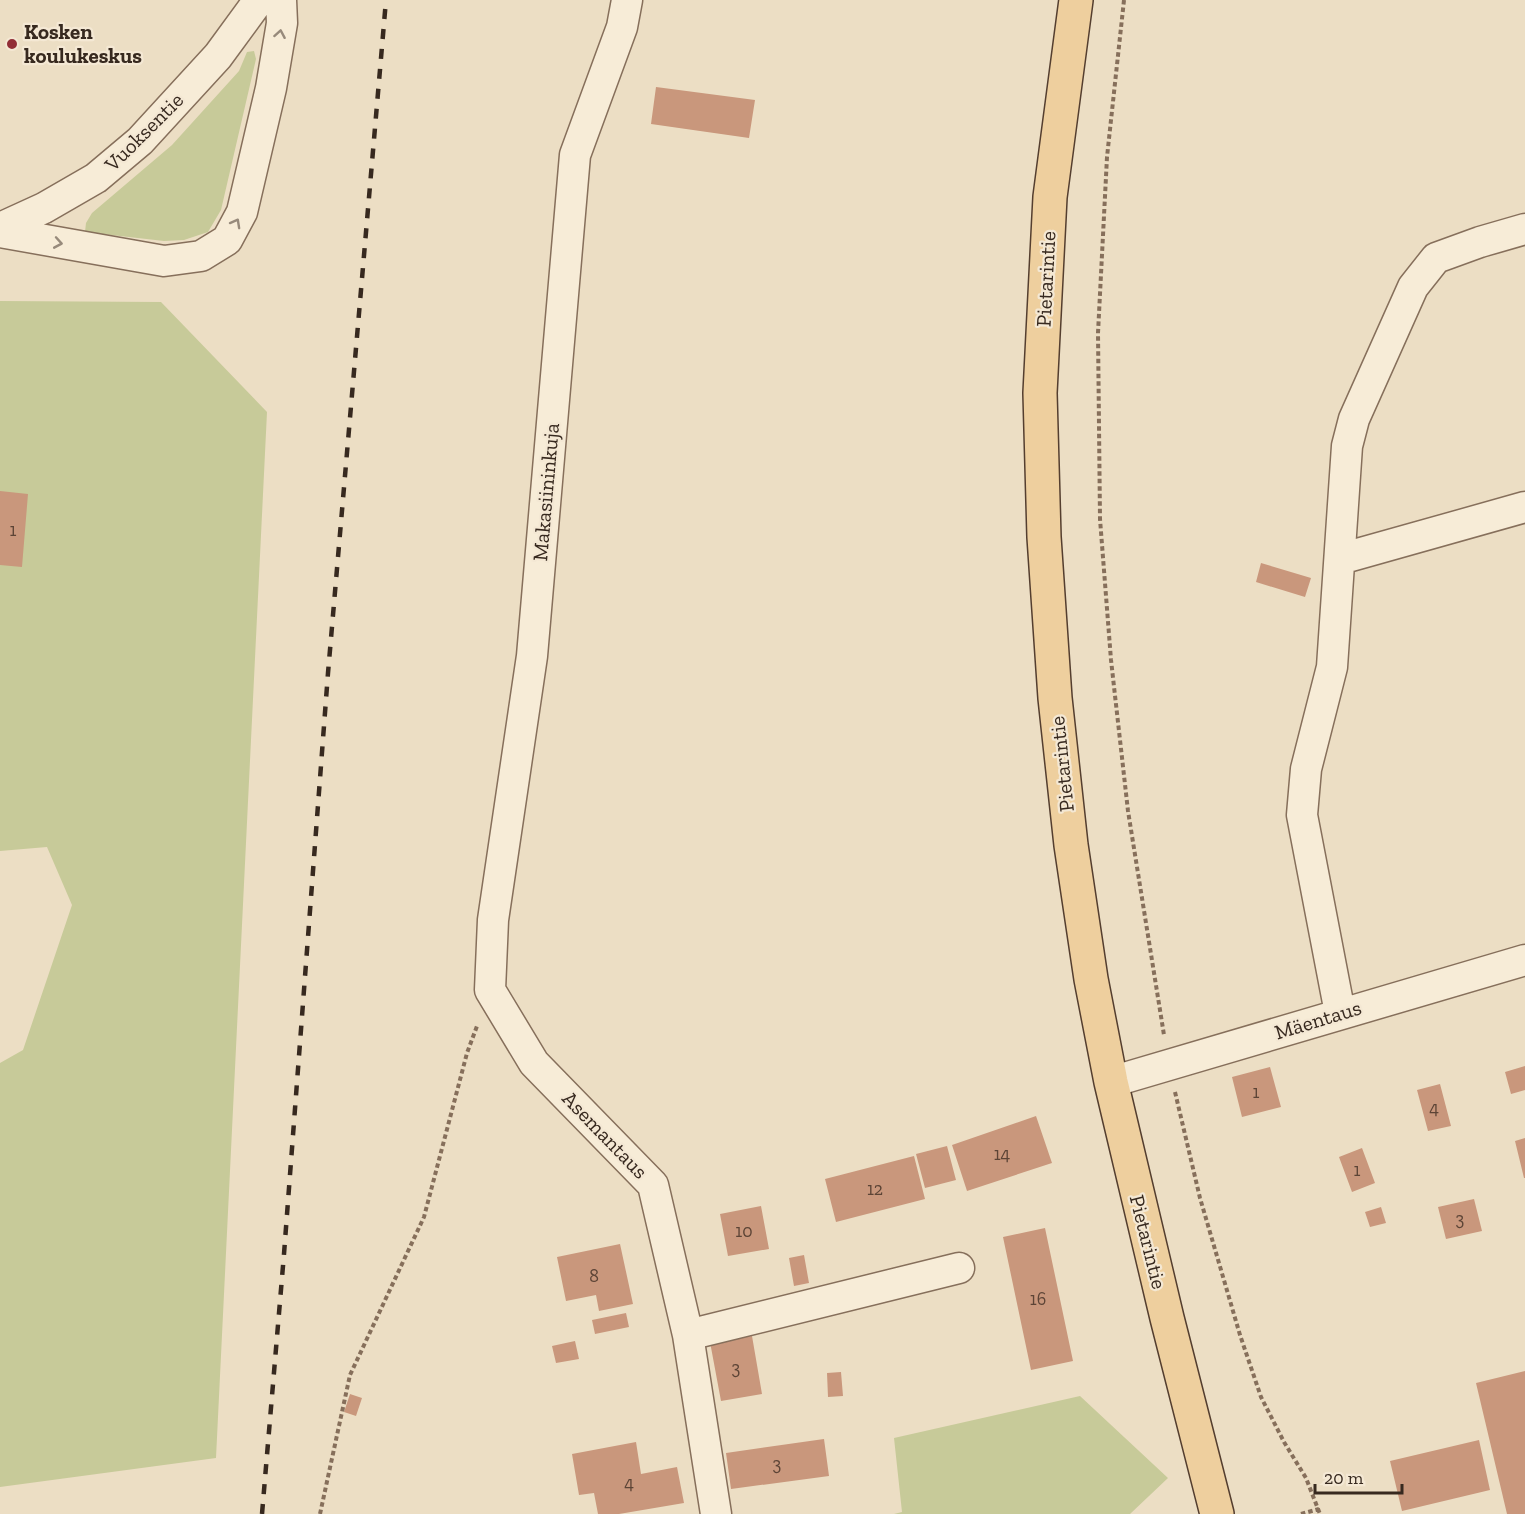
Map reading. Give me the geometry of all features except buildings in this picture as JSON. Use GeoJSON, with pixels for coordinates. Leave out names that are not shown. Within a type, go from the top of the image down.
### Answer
{"type":"FeatureCollection","features":[{"type":"Feature","properties":{"kind":"main road","name":"Pietarintie"},"geometry":{"type":"LineString","coordinates":[[1076,0],[1050,197],[1040,393],[1044,537],[1055,698],[1071,845],[1091,979],[1111,1082],[1172,1339],[1217,1514]]}},
{"type":"Feature","properties":{"kind":"street","name":"Vuoksentie"},"geometry":{"type":"LineString","coordinates":[[0,230],[96,178],[140,141],[218,56],[260,0]]}},
{"type":"Feature","properties":{"kind":"street"},"geometry":{"type":"LineString","coordinates":[[0,230],[164,261],[201,256],[226,240],[242,212],[271,88],[282,23],[281,0]]}},
{"type":"Feature","properties":{"kind":"street","name":"Makasiininkuja"},"geometry":{"type":"LineString","coordinates":[[490,990],[493,920],[532,656],[575,155],[622,27],[627,0]]}},
{"type":"Feature","properties":{"kind":"street"},"geometry":{"type":"LineString","coordinates":[[1340,1013],[1302,815],[1306,769],[1332,667],[1347,446],[1354,419],[1413,287],[1436,258],[1525,229]]}},
{"type":"Feature","properties":{"kind":"street"},"geometry":{"type":"LineString","coordinates":[[1340,559],[1525,507]]}},
{"type":"Feature","properties":{"kind":"street","name":"Mäentaus"},"geometry":{"type":"LineString","coordinates":[[1111,1082],[1525,960]]}},
{"type":"Feature","properties":{"kind":"street","name":"Asemantaus"},"geometry":{"type":"LineString","coordinates":[[490,990],[534,1063],[654,1185],[688,1335],[716,1514]]}},
{"type":"Feature","properties":{"kind":"street"},"geometry":{"type":"LineString","coordinates":[[688,1335],[959,1268]]}},
{"type":"Feature","properties":{"kind":"path"},"geometry":{"type":"LineString","coordinates":[[1124,0],[1107,158],[1098,333],[1100,519],[1111,660],[1128,811],[1169,1065],[1200,1197],[1240,1335],[1261,1397],[1306,1478],[1320,1511],[1301,1514]]}},
{"type":"Feature","properties":{"kind":"path"},"geometry":{"type":"LineString","coordinates":[[320,1514],[350,1375],[424,1218],[467,1053],[490,990]]}},
{"type":"Feature","properties":{"kind":"green space"},"geometry":{"type":"Polygon","coordinates":[[[254,51],[256,59],[221,210],[208,232],[184,240],[164,241],[85,232],[86,223],[92,213],[172,145],[239,71],[247,52],[254,51]]]}},
{"type":"Feature","properties":{"kind":"green space"},"geometry":{"type":"Polygon","coordinates":[[[0,301],[161,302],[267,412],[216,1458],[0,1487],[0,1063],[23,1050],[72,905],[47,847],[0,851],[0,301]]]}},
{"type":"Feature","properties":{"kind":"green space"},"geometry":{"type":"Polygon","coordinates":[[[1080,1396],[1168,1478],[1130,1514],[894,1514],[902,1512],[894,1438],[1080,1396]]]}},
{"type":"Feature","properties":{"kind":"railway"},"geometry":{"type":"LineString","coordinates":[[262,1514],[328,673],[386,0]]}},
{"type":"Feature","properties":{"kind":"place","name":"Kosken koulukeskus"},"geometry":{"type":"Point","coordinates":[12,44]}}]}
